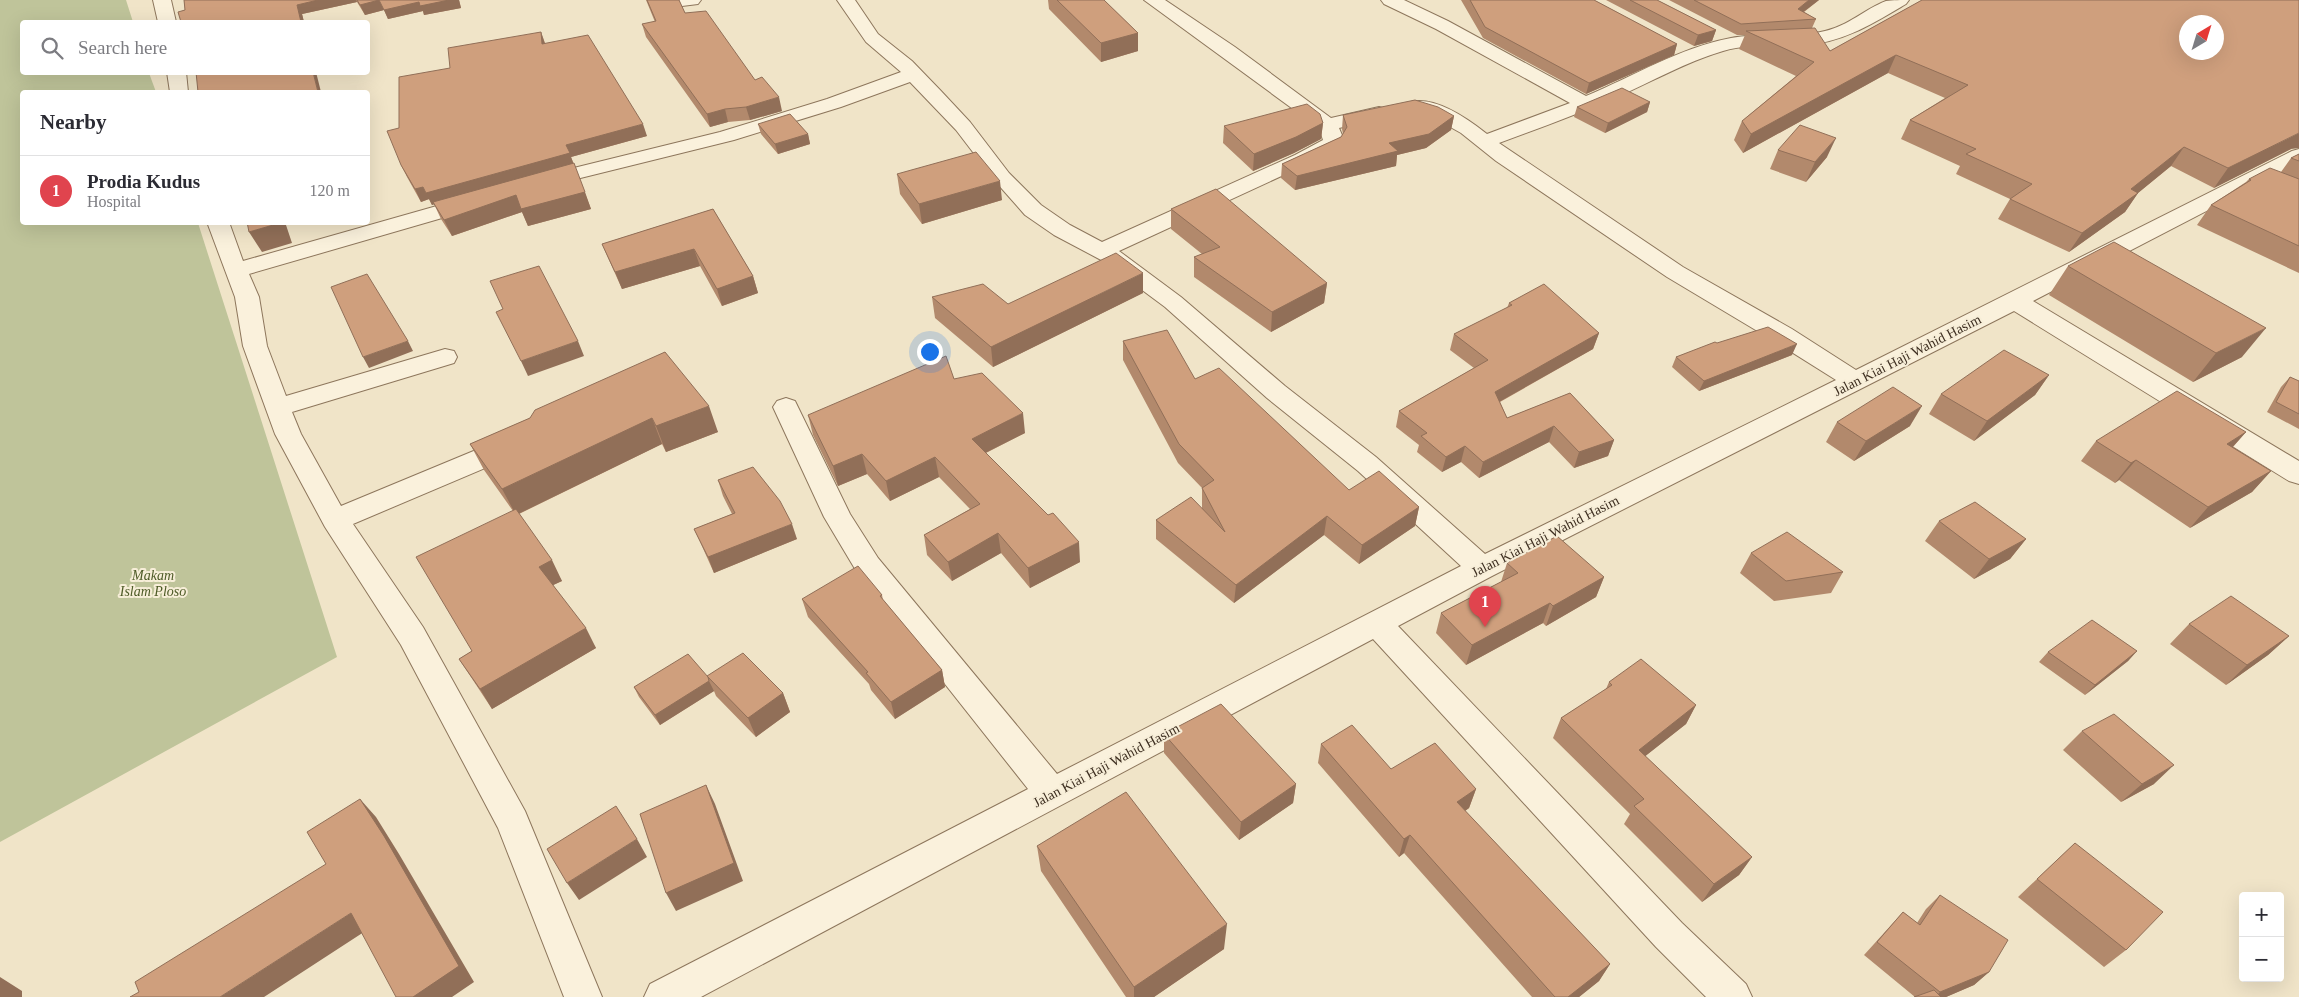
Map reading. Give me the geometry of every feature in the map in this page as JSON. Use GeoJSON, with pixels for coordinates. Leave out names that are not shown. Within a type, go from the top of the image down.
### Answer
{"type":"FeatureCollection","features":[{"type":"Feature","properties":{"kind":"street"},"geometry":{"type":"LineString","coordinates":[[162,0],[167,20]]}},
{"type":"Feature","properties":{"kind":"street"},"geometry":{"type":"LineString","coordinates":[[846,0],[872,38],[913,74],[964,126],[1002,176],[1033,210],[1062,230],[1103,250],[1173,302],[1276,392],[1367,464],[1482,568]]}},
{"type":"Feature","properties":{"kind":"street"},"geometry":{"type":"LineString","coordinates":[[1103,250],[1157,223],[1297,163],[1331,146],[1334,138],[1327,125],[1228,51],[1153,0]]}},
{"type":"Feature","properties":{"kind":"street"},"geometry":{"type":"LineString","coordinates":[[1390,0],[1442,25],[1585,103]]}},
{"type":"Feature","properties":{"kind":"street"},"geometry":{"type":"LineString","coordinates":[[1484,142],[1585,103],[1693,55],[1735,43],[1818,38],[1842,33],[1900,0]]}},
{"type":"Feature","properties":{"kind":"street"},"geometry":{"type":"LineString","coordinates":[[1710,30],[1735,43]]}},
{"type":"Feature","properties":{"kind":"street"},"geometry":{"type":"LineString","coordinates":[[1676,46],[1693,55]]}},
{"type":"Feature","properties":{"kind":"street"},"geometry":{"type":"LineString","coordinates":[[517,189],[574,173],[727,136],[834,104],[913,74]]}},
{"type":"Feature","properties":{"kind":"street"},"geometry":{"type":"LineString","coordinates":[[176,75],[179,90]]}},
{"type":"Feature","properties":{"kind":"street"},"geometry":{"type":"LineString","coordinates":[[1327,125],[1400,108],[1422,106],[1434,110],[1468,129],[1503,157],[1675,272],[1783,335],[1855,381]]}},
{"type":"Feature","properties":{"kind":"street","name":"Jalan Kiai Haji Wahid Hasim"},"geometry":{"type":"LineString","coordinates":[[663,997],[1482,568],[2015,301],[2299,155]]}},
{"type":"Feature","properties":{"kind":"street"},"geometry":{"type":"LineString","coordinates":[[2256,177],[2282,190]]}},
{"type":"Feature","properties":{"kind":"street"},"geometry":{"type":"LineString","coordinates":[[236,270],[488,197]]}},
{"type":"Feature","properties":{"kind":"street"},"geometry":{"type":"LineString","coordinates":[[219,225],[247,297],[256,346],[288,434],[335,520],[412,636],[513,822],[583,997]]}},
{"type":"Feature","properties":{"kind":"street"},"geometry":{"type":"LineString","coordinates":[[2015,301],[2299,474]]}},
{"type":"Feature","properties":{"kind":"street"},"geometry":{"type":"LineString","coordinates":[[278,407],[445,357]]}},
{"type":"Feature","properties":{"kind":"street"},"geometry":{"type":"LineString","coordinates":[[786,407],[838,517],[868,566],[951,671],[1052,793]]}},
{"type":"Feature","properties":{"kind":"street"},"geometry":{"type":"LineString","coordinates":[[335,520],[533,437]]}},
{"type":"Feature","properties":{"kind":"street"},"geometry":{"type":"LineString","coordinates":[[1376,623],[1669,935],[1733,997]]}},
{"type":"Feature","properties":{"kind":"green space","name":"Makam Islam Ploso"},"geometry":{"type":"Polygon","coordinates":[[[0,0],[126,0],[132,20],[20,20],[20,75],[150,75],[155,90],[20,90],[20,225],[199,225],[337,657],[0,842],[0,0]]]}},
{"type":"Feature","properties":{"kind":"building"},"geometry":{"type":"Polygon","coordinates":[[[184,0],[318,0],[297,5],[301,20],[180,20],[178,12],[185,10],[184,0]]]}},
{"type":"Feature","properties":{"kind":"building"},"geometry":{"type":"Polygon","coordinates":[[[357,0],[379,0],[360,5],[357,0]]]}},
{"type":"Feature","properties":{"kind":"building"},"geometry":{"type":"Polygon","coordinates":[[[379,0],[449,0],[420,6],[419,2],[384,10],[379,0]]]}},
{"type":"Feature","properties":{"kind":"building"},"geometry":{"type":"Polygon","coordinates":[[[647,0],[679,0],[685,13],[706,11],[755,80],[762,77],[779,97],[746,107],[725,109],[707,114],[642,24],[656,21],[647,0]]]}},
{"type":"Feature","properties":{"kind":"building"},"geometry":{"type":"Polygon","coordinates":[[[1057,0],[1104,0],[1138,33],[1101,43],[1057,0]]]}},
{"type":"Feature","properties":{"kind":"building"},"geometry":{"type":"Polygon","coordinates":[[[1470,0],[1594,0],[1677,44],[1589,83],[1485,27],[1470,0]]]}},
{"type":"Feature","properties":{"kind":"building"},"geometry":{"type":"Polygon","coordinates":[[[1630,0],[1657,0],[1716,30],[1698,35],[1630,0]]]}},
{"type":"Feature","properties":{"kind":"building"},"geometry":{"type":"Polygon","coordinates":[[[1694,0],[1809,0],[1798,9],[1816,19],[1741,24],[1694,0]]]}},
{"type":"Feature","properties":{"kind":"building"},"geometry":{"type":"Polygon","coordinates":[[[1922,0],[2299,0],[2299,133],[2228,168],[2184,147],[2131,189],[2138,193],[2082,233],[2010,199],[2032,184],[1966,154],[1976,149],[1910,120],[1968,85],[1896,55],[1751,134],[1742,121],[1814,62],[1746,31],[1815,28],[1830,51],[1922,0]]]}},
{"type":"Feature","properties":{"kind":"building"},"geometry":{"type":"Polygon","coordinates":[[[541,32],[542,44],[588,35],[643,124],[566,145],[570,153],[426,193],[423,187],[415,189],[401,165],[387,131],[399,128],[399,77],[450,68],[448,48],[541,32]]]}},
{"type":"Feature","properties":{"kind":"building"},"geometry":{"type":"Polygon","coordinates":[[[196,75],[314,75],[318,90],[198,90],[196,75]]]}},
{"type":"Feature","properties":{"kind":"building"},"geometry":{"type":"Polygon","coordinates":[[[1622,88],[1650,102],[1608,123],[1577,107],[1622,88]]]}},
{"type":"Feature","properties":{"kind":"building"},"geometry":{"type":"Polygon","coordinates":[[[1415,100],[1438,107],[1454,116],[1429,134],[1389,143],[1398,151],[1297,176],[1282,164],[1341,137],[1347,127],[1343,115],[1415,100]]]}},
{"type":"Feature","properties":{"kind":"building"},"geometry":{"type":"Polygon","coordinates":[[[1307,104],[1320,114],[1323,123],[1296,137],[1254,154],[1224,126],[1307,104]]]}},
{"type":"Feature","properties":{"kind":"building"},"geometry":{"type":"Polygon","coordinates":[[[790,114],[808,134],[775,144],[758,124],[790,114]]]}},
{"type":"Feature","properties":{"kind":"building"},"geometry":{"type":"Polygon","coordinates":[[[1800,125],[1836,138],[1815,162],[1778,150],[1800,125]]]}},
{"type":"Feature","properties":{"kind":"building"},"geometry":{"type":"Polygon","coordinates":[[[976,152],[1000,181],[919,204],[897,174],[976,152]]]}},
{"type":"Feature","properties":{"kind":"building"},"geometry":{"type":"Polygon","coordinates":[[[2299,154],[2299,161],[2291,158],[2299,154]]]}},
{"type":"Feature","properties":{"kind":"building"},"geometry":{"type":"Polygon","coordinates":[[[574,163],[585,192],[521,209],[516,195],[444,220],[433,202],[574,163]]]}},
{"type":"Feature","properties":{"kind":"building"},"geometry":{"type":"Polygon","coordinates":[[[2270,168],[2299,179],[2299,246],[2211,205],[2251,180],[2249,179],[2270,168]]]}},
{"type":"Feature","properties":{"kind":"building"},"geometry":{"type":"Polygon","coordinates":[[[1216,189],[1327,283],[1272,312],[1194,257],[1220,247],[1171,209],[1216,189]]]}},
{"type":"Feature","properties":{"kind":"building"},"geometry":{"type":"Polygon","coordinates":[[[713,209],[753,276],[717,289],[694,249],[615,272],[602,244],[713,209]]]}},
{"type":"Feature","properties":{"kind":"building"},"geometry":{"type":"Polygon","coordinates":[[[248,225],[273,225],[249,232],[248,225]]]}},
{"type":"Feature","properties":{"kind":"building"},"geometry":{"type":"Polygon","coordinates":[[[2114,242],[2266,328],[2216,353],[2068,266],[2114,242]]]}},
{"type":"Feature","properties":{"kind":"building"},"geometry":{"type":"Polygon","coordinates":[[[1116,253],[1143,273],[991,347],[932,297],[983,284],[1008,304],[1116,253]]]}},
{"type":"Feature","properties":{"kind":"building"},"geometry":{"type":"Polygon","coordinates":[[[539,266],[578,341],[521,361],[496,312],[503,309],[490,281],[539,266]]]}},
{"type":"Feature","properties":{"kind":"building"},"geometry":{"type":"Polygon","coordinates":[[[367,274],[408,341],[363,357],[331,287],[367,274]]]}},
{"type":"Feature","properties":{"kind":"building"},"geometry":{"type":"Polygon","coordinates":[[[1544,284],[1599,333],[1495,392],[1507,418],[1570,393],[1614,440],[1579,452],[1554,426],[1483,462],[1465,446],[1446,457],[1421,436],[1427,433],[1399,411],[1488,360],[1454,334],[1512,305],[1509,303],[1544,284]]]}},
{"type":"Feature","properties":{"kind":"building"},"geometry":{"type":"Polygon","coordinates":[[[1768,327],[1797,344],[1704,381],[1676,357],[1715,342],[1717,343],[1768,327]]]}},
{"type":"Feature","properties":{"kind":"building"},"geometry":{"type":"Polygon","coordinates":[[[1167,330],[1195,379],[1219,368],[1349,490],[1379,471],[1419,507],[1362,545],[1327,516],[1236,585],[1156,520],[1191,497],[1225,532],[1202,488],[1214,480],[1179,444],[1123,341],[1167,330]]]}},
{"type":"Feature","properties":{"kind":"building"},"geometry":{"type":"Polygon","coordinates":[[[2004,350],[2049,375],[1987,421],[1941,394],[2004,350]]]}},
{"type":"Feature","properties":{"kind":"building"},"geometry":{"type":"Polygon","coordinates":[[[665,352],[709,406],[656,426],[652,418],[502,489],[470,444],[530,418],[535,410],[665,352]]]}},
{"type":"Feature","properties":{"kind":"building"},"geometry":{"type":"Polygon","coordinates":[[[946,356],[954,379],[982,373],[1023,413],[972,439],[1048,515],[1053,513],[1079,542],[1028,568],[998,533],[948,562],[924,535],[980,504],[935,457],[886,481],[862,454],[833,466],[808,415],[946,356]]]}},
{"type":"Feature","properties":{"kind":"building"},"geometry":{"type":"Polygon","coordinates":[[[2290,377],[2299,381],[2299,414],[2276,402],[2290,377]]]}},
{"type":"Feature","properties":{"kind":"building"},"geometry":{"type":"Polygon","coordinates":[[[1893,387],[1922,406],[1866,441],[1837,422],[1893,387]]]}},
{"type":"Feature","properties":{"kind":"building"},"geometry":{"type":"Polygon","coordinates":[[[2177,391],[2246,432],[2227,444],[2271,471],[2208,507],[2136,460],[2131,463],[2096,441],[2177,391]]]}},
{"type":"Feature","properties":{"kind":"building"},"geometry":{"type":"Polygon","coordinates":[[[753,467],[780,501],[792,524],[708,557],[694,529],[735,513],[718,480],[753,467]]]}},
{"type":"Feature","properties":{"kind":"building"},"geometry":{"type":"Polygon","coordinates":[[[1975,502],[2026,539],[1989,559],[1939,521],[1975,502]]]}},
{"type":"Feature","properties":{"kind":"building"},"geometry":{"type":"Polygon","coordinates":[[[516,509],[552,560],[539,567],[586,628],[480,689],[459,659],[472,651],[416,557],[516,509]]]}},
{"type":"Feature","properties":{"kind":"building"},"geometry":{"type":"Polygon","coordinates":[[[1787,532],[1843,572],[1786,581],[1751,553],[1787,532]]]}},
{"type":"Feature","properties":{"kind":"building"},"geometry":{"type":"Polygon","coordinates":[[[1557,536],[1604,577],[1553,606],[1550,603],[1472,645],[1441,613],[1518,573],[1507,563],[1557,536]]]}},
{"type":"Feature","properties":{"kind":"building"},"geometry":{"type":"Polygon","coordinates":[[[858,566],[882,595],[880,596],[942,670],[891,702],[866,673],[868,672],[802,599],[858,566]]]}},
{"type":"Feature","properties":{"kind":"building"},"geometry":{"type":"Polygon","coordinates":[[[2231,596],[2289,636],[2247,665],[2189,624],[2231,596]]]}},
{"type":"Feature","properties":{"kind":"building"},"geometry":{"type":"Polygon","coordinates":[[[2092,620],[2137,651],[2095,685],[2048,652],[2092,620]]]}},
{"type":"Feature","properties":{"kind":"building"},"geometry":{"type":"Polygon","coordinates":[[[743,653],[783,693],[748,718],[707,676],[743,653]]]}},
{"type":"Feature","properties":{"kind":"building"},"geometry":{"type":"Polygon","coordinates":[[[688,654],[708,677],[709,681],[655,715],[634,687],[688,654]]]}},
{"type":"Feature","properties":{"kind":"building"},"geometry":{"type":"Polygon","coordinates":[[[1641,659],[1696,705],[1639,750],[1752,857],[1714,884],[1634,806],[1644,799],[1561,718],[1612,685],[1609,682],[1641,659]]]}},
{"type":"Feature","properties":{"kind":"building"},"geometry":{"type":"Polygon","coordinates":[[[1221,704],[1296,784],[1241,822],[1164,734],[1221,704]]]}},
{"type":"Feature","properties":{"kind":"building"},"geometry":{"type":"Polygon","coordinates":[[[2114,714],[2174,765],[2142,784],[2082,731],[2114,714]]]}},
{"type":"Feature","properties":{"kind":"building"},"geometry":{"type":"Polygon","coordinates":[[[1352,725],[1391,769],[1435,743],[1476,789],[1457,802],[1610,964],[1568,997],[1555,997],[1410,835],[1404,839],[1321,744],[1352,725]]]}},
{"type":"Feature","properties":{"kind":"building"},"geometry":{"type":"Polygon","coordinates":[[[706,785],[734,863],[666,893],[640,814],[706,785]]]}},
{"type":"Feature","properties":{"kind":"building"},"geometry":{"type":"Polygon","coordinates":[[[1126,792],[1227,924],[1134,987],[1037,846],[1126,792]]]}},
{"type":"Feature","properties":{"kind":"building"},"geometry":{"type":"Polygon","coordinates":[[[360,799],[384,836],[459,966],[413,997],[396,997],[351,913],[220,997],[130,997],[139,992],[135,982],[326,864],[307,832],[360,799]]]}},
{"type":"Feature","properties":{"kind":"building"},"geometry":{"type":"Polygon","coordinates":[[[616,806],[637,839],[567,883],[547,849],[616,806]]]}},
{"type":"Feature","properties":{"kind":"building"},"geometry":{"type":"Polygon","coordinates":[[[2075,843],[2163,912],[2126,950],[2037,879],[2075,843]]]}},
{"type":"Feature","properties":{"kind":"building"},"geometry":{"type":"Polygon","coordinates":[[[1940,895],[2008,940],[1989,972],[1940,992],[1877,942],[1903,912],[1920,925],[1940,895]]]}},
{"type":"Feature","properties":{"kind":"building"},"geometry":{"type":"Polygon","coordinates":[[[1934,990],[1941,997],[1914,997],[1934,990]]]}},
{"type":"Feature","properties":{"kind":"place","name":"Prodia Kudus"},"geometry":{"type":"Point","coordinates":[1485,627]}}]}
